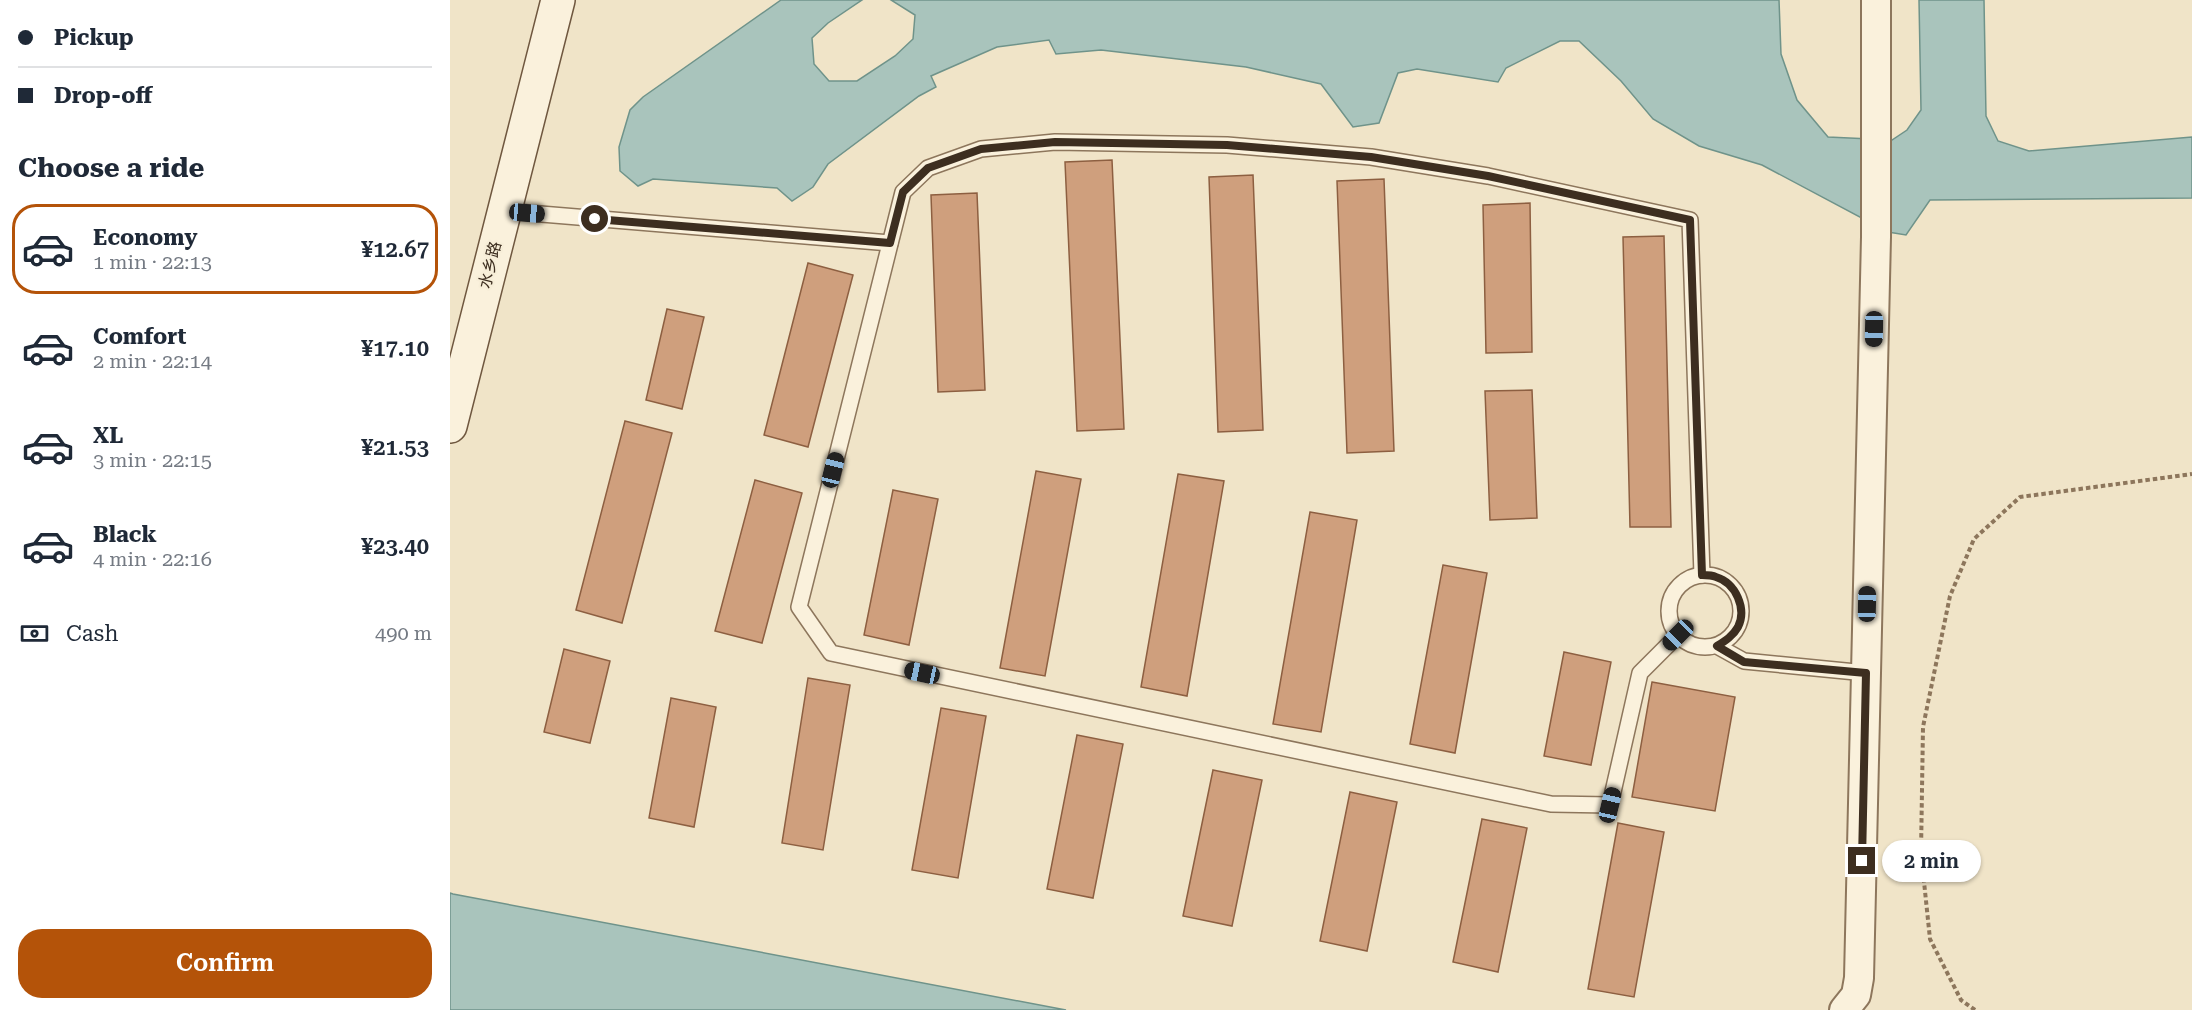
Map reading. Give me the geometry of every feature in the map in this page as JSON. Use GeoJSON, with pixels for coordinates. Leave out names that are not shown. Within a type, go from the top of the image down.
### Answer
{"type":"FeatureCollection","features":[{"type":"Feature","properties":{"kind":"street","name":"水乡路"},"geometry":{"type":"LineString","coordinates":[[450,426],[558,0]]}},
{"type":"Feature","properties":{"kind":"street"},"geometry":{"type":"LineString","coordinates":[[1844,1010],[1856,995],[1859,978],[1876,237],[1876,0]]}},
{"type":"Feature","properties":{"kind":"lane"},"geometry":{"type":"LineString","coordinates":[[1678,635],[1641,673],[1610,805],[1551,804],[831,653],[799,607],[903,192],[928,168],[981,149],[1055,142],[1227,145],[1371,157],[1488,176],[1690,220],[1702,575]]}},
{"type":"Feature","properties":{"kind":"lane"},"geometry":{"type":"LineString","coordinates":[[504,211],[890,243]]}},
{"type":"Feature","properties":{"kind":"lane"},"geometry":{"type":"LineString","coordinates":[[1702,575],[1717,577],[1730,584],[1738,597],[1741,612],[1738,627],[1729,639],[1717,646],[1702,648],[1689,644],[1678,635],[1670,624],[1669,611],[1671,598],[1678,586],[1689,578],[1702,575]]}},
{"type":"Feature","properties":{"kind":"lane"},"geometry":{"type":"LineString","coordinates":[[1717,646],[1744,662],[1866,673]]}},
{"type":"Feature","properties":{"kind":"path"},"geometry":{"type":"LineString","coordinates":[[1975,1010],[1961,1000],[1930,939],[1921,854],[1923,727],[1950,596],[1974,539],[2020,497],[2192,474]]}},
{"type":"Feature","properties":{"kind":"water"},"geometry":{"type":"Polygon","coordinates":[[[781,0],[862,0],[828,23],[812,38],[814,64],[829,81],[857,81],[895,56],[913,39],[915,15],[891,0],[1779,0],[1781,54],[1797,100],[1828,137],[1892,140],[1907,130],[1921,110],[1919,0],[1984,0],[1986,116],[1998,141],[2029,151],[2192,137],[2192,198],[1930,200],[1906,235],[1888,232],[1762,165],[1699,146],[1653,119],[1621,81],[1579,41],[1560,41],[1506,68],[1498,82],[1417,69],[1398,73],[1379,123],[1353,127],[1321,84],[1246,67],[1101,50],[1056,54],[1049,40],[997,47],[931,76],[936,87],[919,96],[828,164],[813,187],[792,201],[777,188],[653,179],[638,186],[620,171],[619,147],[630,110],[643,97],[781,0]]]}},
{"type":"Feature","properties":{"kind":"water"},"geometry":{"type":"Polygon","coordinates":[[[450,893],[453,894],[1066,1010],[450,1010],[450,893]]]}},
{"type":"Feature","properties":{"kind":"building"},"geometry":{"type":"Polygon","coordinates":[[[1112,160],[1124,429],[1077,431],[1065,162],[1112,160]]]}},
{"type":"Feature","properties":{"kind":"building"},"geometry":{"type":"Polygon","coordinates":[[[1253,175],[1263,430],[1218,432],[1209,177],[1253,175]]]}},
{"type":"Feature","properties":{"kind":"building"},"geometry":{"type":"Polygon","coordinates":[[[1384,179],[1394,451],[1347,453],[1337,181],[1384,179]]]}},
{"type":"Feature","properties":{"kind":"building"},"geometry":{"type":"Polygon","coordinates":[[[977,193],[985,390],[938,392],[931,195],[977,193]]]}},
{"type":"Feature","properties":{"kind":"building"},"geometry":{"type":"Polygon","coordinates":[[[1530,203],[1532,352],[1486,353],[1483,205],[1530,203]]]}},
{"type":"Feature","properties":{"kind":"building"},"geometry":{"type":"Polygon","coordinates":[[[1664,236],[1671,527],[1630,527],[1623,237],[1664,236]]]}},
{"type":"Feature","properties":{"kind":"building"},"geometry":{"type":"Polygon","coordinates":[[[808,263],[853,275],[808,447],[764,435],[808,263]]]}},
{"type":"Feature","properties":{"kind":"building"},"geometry":{"type":"Polygon","coordinates":[[[667,309],[704,317],[682,409],[646,400],[667,309]]]}},
{"type":"Feature","properties":{"kind":"building"},"geometry":{"type":"Polygon","coordinates":[[[1532,390],[1537,518],[1490,520],[1485,391],[1532,390]]]}},
{"type":"Feature","properties":{"kind":"building"},"geometry":{"type":"Polygon","coordinates":[[[625,421],[672,433],[622,623],[576,610],[625,421]]]}},
{"type":"Feature","properties":{"kind":"building"},"geometry":{"type":"Polygon","coordinates":[[[1036,471],[1081,479],[1045,676],[1000,668],[1036,471]]]}},
{"type":"Feature","properties":{"kind":"building"},"geometry":{"type":"Polygon","coordinates":[[[1178,474],[1224,481],[1187,696],[1141,687],[1178,474]]]}},
{"type":"Feature","properties":{"kind":"building"},"geometry":{"type":"Polygon","coordinates":[[[755,480],[802,493],[762,643],[715,631],[755,480]]]}},
{"type":"Feature","properties":{"kind":"building"},"geometry":{"type":"Polygon","coordinates":[[[893,490],[938,499],[909,645],[864,635],[893,490]]]}},
{"type":"Feature","properties":{"kind":"building"},"geometry":{"type":"Polygon","coordinates":[[[1310,512],[1357,520],[1321,732],[1273,724],[1310,512]]]}},
{"type":"Feature","properties":{"kind":"building"},"geometry":{"type":"Polygon","coordinates":[[[1443,565],[1487,573],[1455,753],[1410,744],[1443,565]]]}},
{"type":"Feature","properties":{"kind":"building"},"geometry":{"type":"Polygon","coordinates":[[[564,649],[610,661],[590,743],[544,732],[564,649]]]}},
{"type":"Feature","properties":{"kind":"building"},"geometry":{"type":"Polygon","coordinates":[[[1564,652],[1611,662],[1591,765],[1544,756],[1564,652]]]}},
{"type":"Feature","properties":{"kind":"building"},"geometry":{"type":"Polygon","coordinates":[[[808,678],[850,685],[823,850],[782,843],[808,678]]]}},
{"type":"Feature","properties":{"kind":"building"},"geometry":{"type":"Polygon","coordinates":[[[1652,682],[1735,697],[1715,811],[1632,797],[1652,682]]]}},
{"type":"Feature","properties":{"kind":"building"},"geometry":{"type":"Polygon","coordinates":[[[671,698],[716,707],[694,827],[649,818],[671,698]]]}},
{"type":"Feature","properties":{"kind":"building"},"geometry":{"type":"Polygon","coordinates":[[[941,708],[986,716],[958,878],[912,870],[941,708]]]}},
{"type":"Feature","properties":{"kind":"building"},"geometry":{"type":"Polygon","coordinates":[[[1077,735],[1123,744],[1093,898],[1047,889],[1077,735]]]}},
{"type":"Feature","properties":{"kind":"building"},"geometry":{"type":"Polygon","coordinates":[[[1213,770],[1262,780],[1232,926],[1183,916],[1213,770]]]}},
{"type":"Feature","properties":{"kind":"building"},"geometry":{"type":"Polygon","coordinates":[[[1350,792],[1397,802],[1367,951],[1320,941],[1350,792]]]}},
{"type":"Feature","properties":{"kind":"building"},"geometry":{"type":"Polygon","coordinates":[[[1482,819],[1527,828],[1498,972],[1453,962],[1482,819]]]}},
{"type":"Feature","properties":{"kind":"building"},"geometry":{"type":"Polygon","coordinates":[[[1618,823],[1664,832],[1634,997],[1588,989],[1618,823]]]}},
{"type":"Feature","properties":{"kind":"route"},"geometry":{"type":"LineString","coordinates":[[595,219],[890,243],[903,192],[928,168],[981,149],[1055,142],[1227,145],[1371,157],[1488,176],[1690,220],[1702,575],[1717,577],[1730,584],[1738,597],[1741,612],[1738,627],[1729,639],[1717,646],[1744,662],[1866,673],[1862,861]]}}]}
